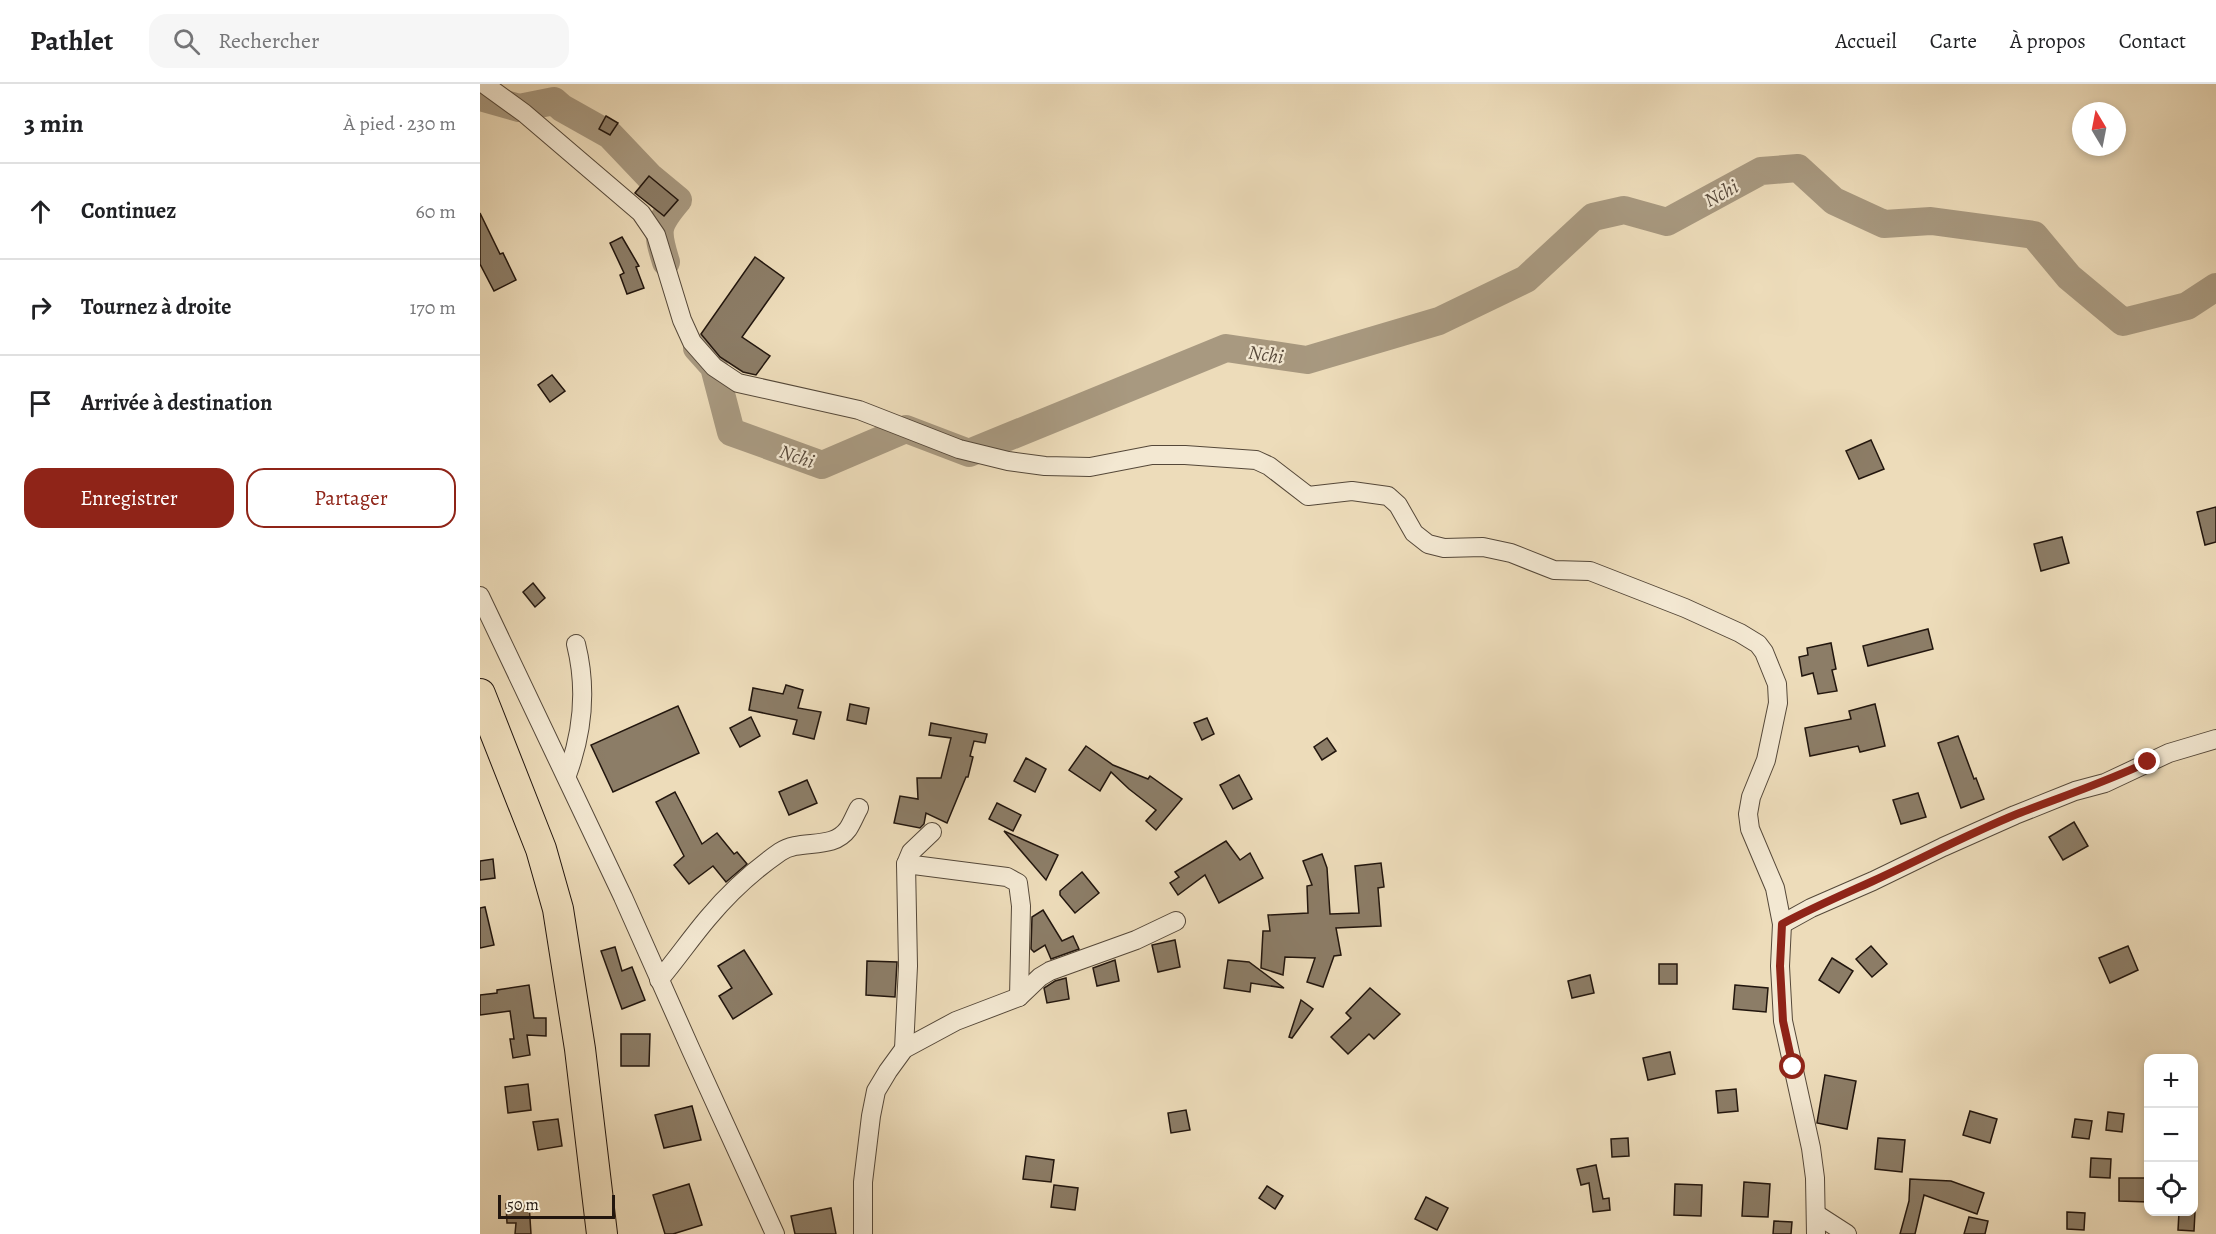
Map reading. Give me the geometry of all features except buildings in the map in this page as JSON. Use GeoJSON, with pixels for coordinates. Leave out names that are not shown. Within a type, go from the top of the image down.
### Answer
{"type":"FeatureCollection","features":[{"type":"Feature","properties":{"kind":"highway"},"geometry":{"type":"LineString","coordinates":[[480,694],[541,849],[558,909],[580,1049],[602,1234]]}},
{"type":"Feature","properties":{"kind":"street"},"geometry":{"type":"LineString","coordinates":[[484,84],[524,113],[641,213],[656,235],[682,320],[692,342],[714,367],[738,383],[859,410],[959,450],[1008,461],[1045,466],[1090,467],[1152,455],[1256,460],[1269,466],[1308,496],[1352,491],[1388,496],[1398,505],[1414,533],[1428,544],[1444,548],[1496,549],[1554,570],[1590,571],[1685,608],[1758,644],[1772,668],[1777,684],[1778,703],[1766,760],[1750,796],[1748,814],[1750,829],[1775,888],[1782,924],[1780,966],[1783,1021],[1812,1148],[1816,1234]]}},
{"type":"Feature","properties":{"kind":"street"},"geometry":{"type":"LineString","coordinates":[[480,596],[567,775],[775,1234]]}},
{"type":"Feature","properties":{"kind":"street"},"geometry":{"type":"LineString","coordinates":[[567,775],[579,732],[582,708],[582,669],[576,644]]}},
{"type":"Feature","properties":{"kind":"street"},"geometry":{"type":"LineString","coordinates":[[1782,924],[1943,846],[2015,815],[2075,791],[2105,783],[2169,753],[2216,739]]}},
{"type":"Feature","properties":{"kind":"street"},"geometry":{"type":"LineString","coordinates":[[659,980],[708,918],[750,877],[787,849],[840,838],[848,829],[859,808]]}},
{"type":"Feature","properties":{"kind":"street"},"geometry":{"type":"LineString","coordinates":[[904,1049],[908,956],[906,864],[911,852],[932,832]]}},
{"type":"Feature","properties":{"kind":"street"},"geometry":{"type":"LineString","coordinates":[[906,864],[1007,877],[1018,883],[1021,906],[1019,997]]}},
{"type":"Feature","properties":{"kind":"street"},"geometry":{"type":"LineString","coordinates":[[863,1234],[866,1151],[876,1091],[904,1049],[956,1021],[1019,997],[1040,977],[1050,971],[1136,940],[1176,921]]}},
{"type":"Feature","properties":{"kind":"street"},"geometry":{"type":"LineString","coordinates":[[1816,1214],[1847,1234]]}},
{"type":"Feature","properties":{"kind":"waterway","name":"Nchi"},"geometry":{"type":"LineString","coordinates":[[480,97],[519,108],[554,101],[562,108],[610,135],[649,176],[678,200],[665,216],[660,229],[666,262]]}},
{"type":"Feature","properties":{"kind":"waterway","name":"Nchi"},"geometry":{"type":"LineString","coordinates":[[697,348],[714,367],[731,432],[822,465],[906,429],[969,453],[1226,348],[1307,360],[1439,321],[1526,279],[1593,217],[1624,210],[1667,222],[1761,171],[1798,168],[1834,201],[1884,224],[1931,221],[2034,235],[2069,277],[2123,322],[2187,306],[2216,287]]}},
{"type":"Feature","properties":{"kind":"route"},"geometry":{"type":"LineString","coordinates":[[1793,1067],[1783,1021],[1780,966],[1782,924],[1943,846],[2075,791],[2105,783],[2148,762]]}}]}
